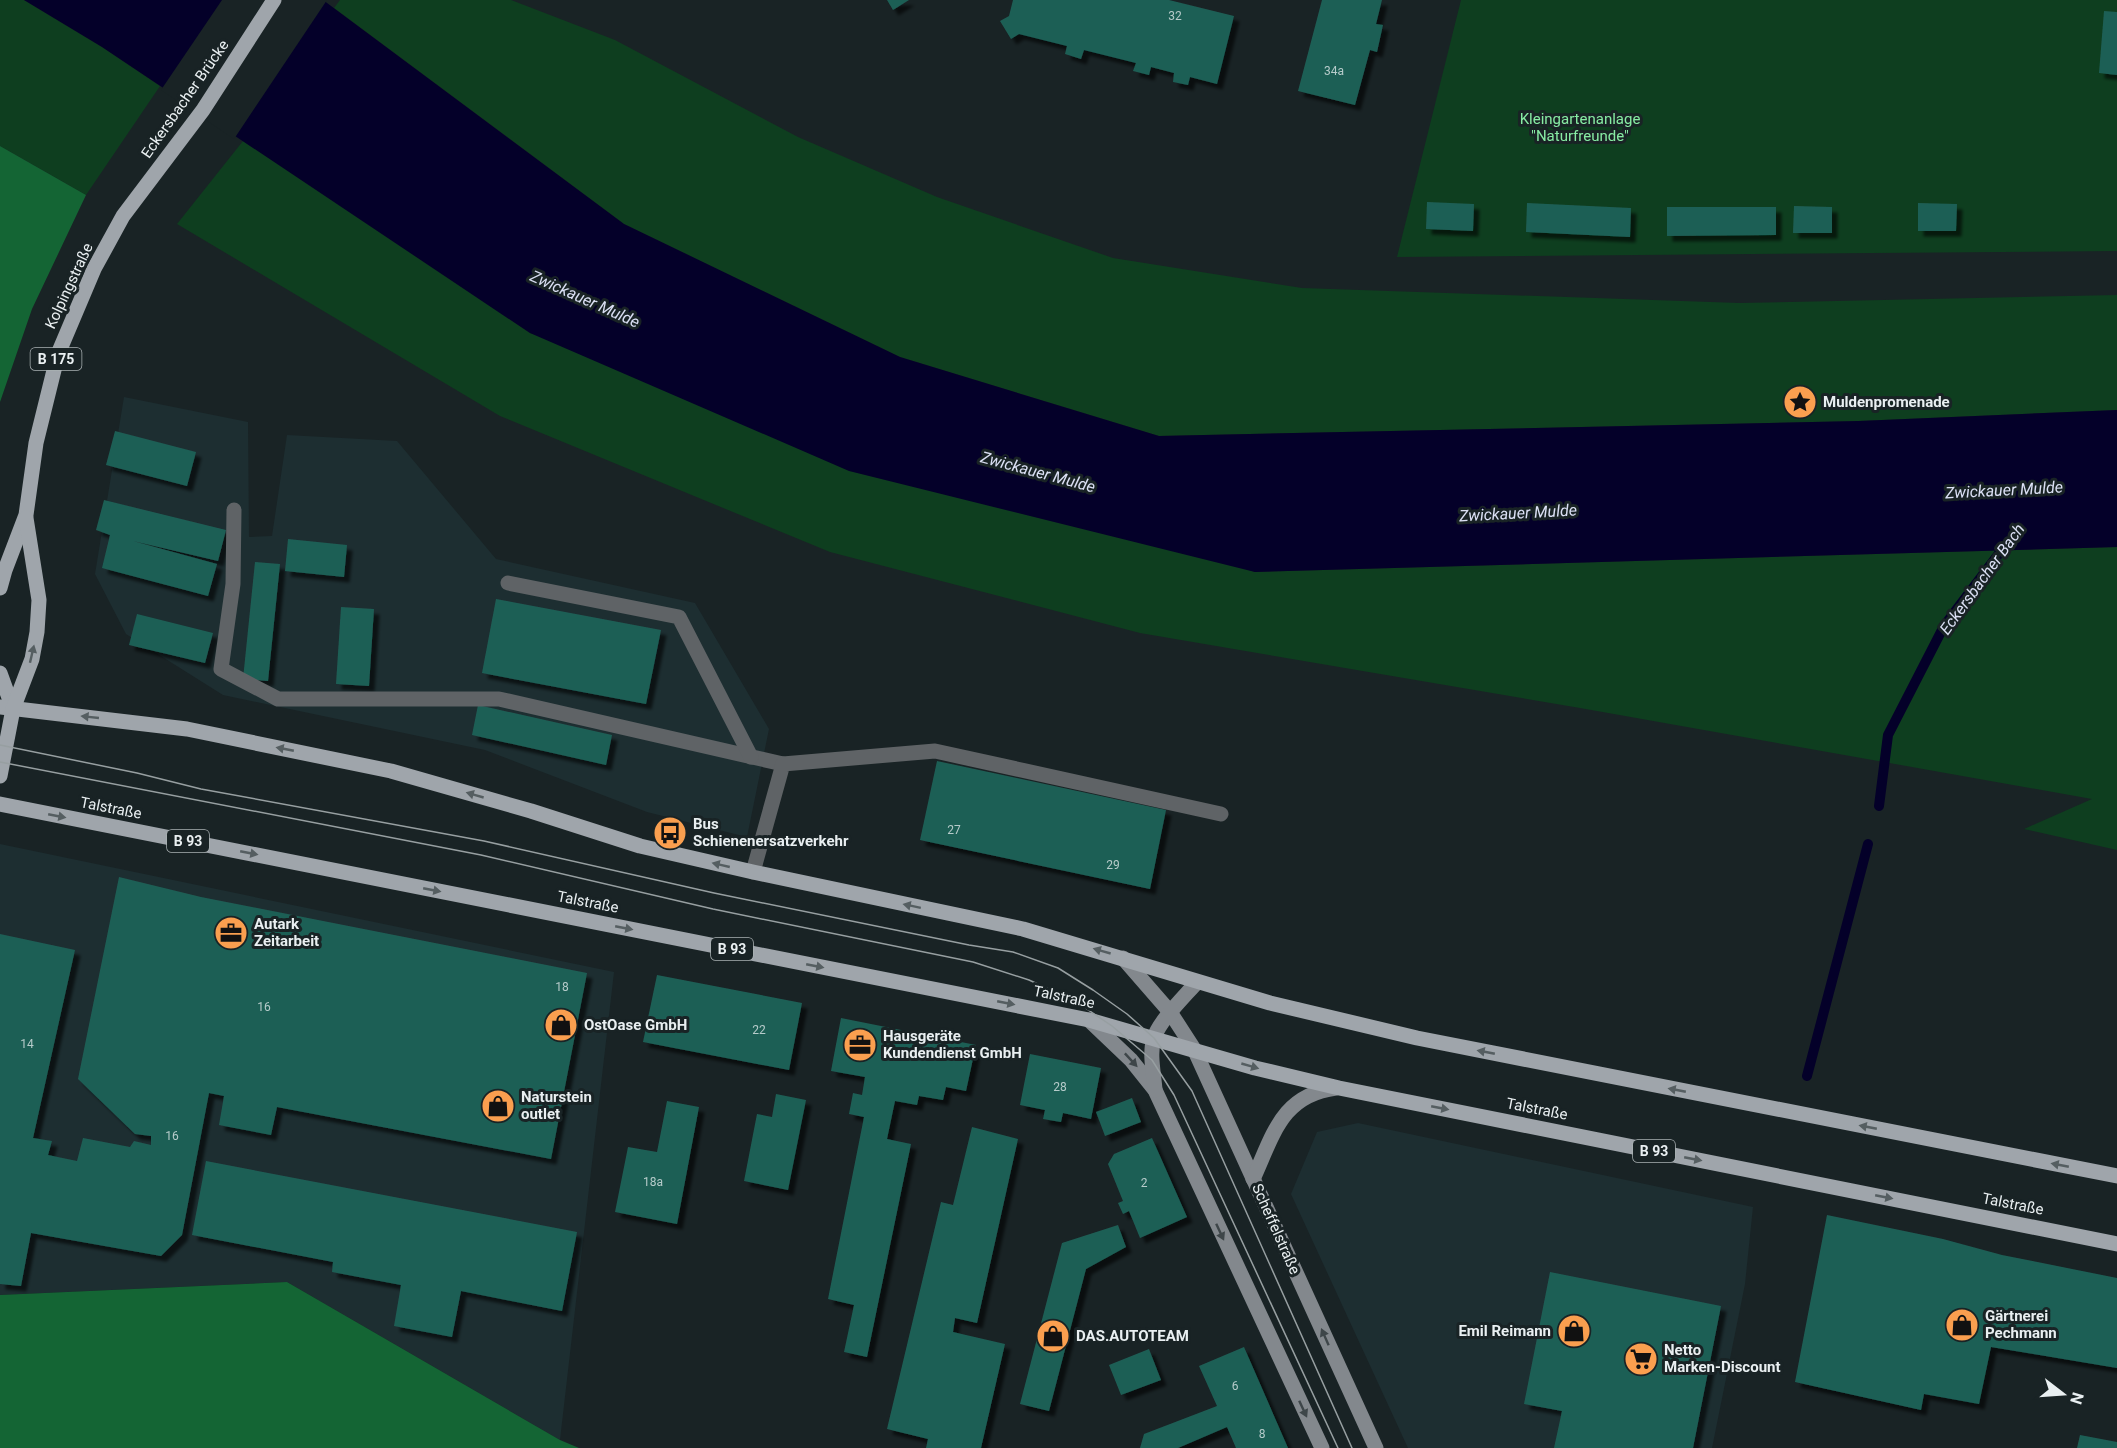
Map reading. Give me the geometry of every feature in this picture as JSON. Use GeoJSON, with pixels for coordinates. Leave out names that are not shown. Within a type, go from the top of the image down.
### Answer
{"type":"FeatureCollection","features":[{"type":"Feature","properties":{"kind":"main road","name":"Eckersbacher Brücke"},"geometry":{"type":"LineString","coordinates":[[123,216],[203,110],[274,0]]}},
{"type":"Feature","properties":{"kind":"main road","name":"Kolpingstraße"},"geometry":{"type":"LineString","coordinates":[[0,588],[26,515],[36,443],[58,354],[93,269],[123,216]]}},
{"type":"Feature","properties":{"kind":"main road","name":"Kolpingstraße"},"geometry":{"type":"LineString","coordinates":[[6,708],[32,659],[38,621],[39,600],[26,515]]}},
{"type":"Feature","properties":{"kind":"main road","name":"B 175"},"geometry":{"type":"LineString","coordinates":[[0,673],[6,708],[0,776]]}},
{"type":"Feature","properties":{"kind":"main road"},"geometry":{"type":"LineString","coordinates":[[6,708],[187,729],[391,771],[531,811],[640,846],[1023,929],[1291,1009],[1417,1038],[2117,1176]]}},
{"type":"Feature","properties":{"kind":"main road","name":"Talstraße"},"geometry":{"type":"LineString","coordinates":[[0,804],[1089,1020],[1256,1068],[1339,1088],[2117,1244]]}},
{"type":"Feature","properties":{"kind":"street","name":"Scheffelstraße"},"geometry":{"type":"LineString","coordinates":[[1124,958],[1170,1012],[1194,1049],[1376,1448]]}},
{"type":"Feature","properties":{"kind":"street"},"geometry":{"type":"LineString","coordinates":[[1155,1090],[1152,1060],[1154,1038],[1170,1012],[1197,982]]}},
{"type":"Feature","properties":{"kind":"street"},"geometry":{"type":"LineString","coordinates":[[1089,1020],[1131,1060],[1155,1090],[1322,1448]]}},
{"type":"Feature","properties":{"kind":"street"},"geometry":{"type":"LineString","coordinates":[[1253,1179],[1279,1122],[1295,1102],[1319,1090],[1339,1088]]}},
{"type":"Feature","properties":{"kind":"lane"},"geometry":{"type":"LineString","coordinates":[[234,510],[233,584],[221,669],[278,699],[499,699],[783,764],[935,751],[1221,814]]}},
{"type":"Feature","properties":{"kind":"lane"},"geometry":{"type":"LineString","coordinates":[[508,583],[679,617],[751,757]]}},
{"type":"Feature","properties":{"kind":"lane"},"geometry":{"type":"LineString","coordinates":[[753,872],[783,764]]}},
{"type":"Feature","properties":{"kind":"shaded area"},"geometry":{"type":"Polygon","coordinates":[[[124,397],[248,422],[249,537],[272,536],[287,435],[397,441],[496,559],[695,603],[769,729],[747,837],[647,812],[485,750],[223,695],[126,634],[95,574],[124,397]]]}},
{"type":"Feature","properties":{"kind":"shaded area"},"geometry":{"type":"Polygon","coordinates":[[[0,844],[614,972],[560,1440],[287,1282],[0,1295],[0,844]]]}},
{"type":"Feature","properties":{"kind":"shaded area"},"geometry":{"type":"Polygon","coordinates":[[[1358,1123],[1753,1207],[1745,1284],[1712,1448],[1408,1448],[1291,1194],[1317,1132],[1358,1123]]]}},
{"type":"Feature","properties":{"kind":"green space"},"geometry":{"type":"Polygon","coordinates":[[[0,0],[24,0],[102,47],[160,86],[86,195],[0,146],[0,0]]]}},
{"type":"Feature","properties":{"kind":"green space"},"geometry":{"type":"Polygon","coordinates":[[[340,0],[511,0],[615,40],[798,137],[937,197],[1113,258],[1302,288],[1739,303],[2117,295],[2117,410],[1859,421],[1159,436],[900,357],[624,224],[334,8],[340,0]]]}},
{"type":"Feature","properties":{"kind":"green space","name":"Kleingartenanlage \"Naturfreunde\""},"geometry":{"type":"Polygon","coordinates":[[[1461,0],[2117,0],[2117,251],[1397,257],[1461,0]]]}},
{"type":"Feature","properties":{"kind":"green space"},"geometry":{"type":"Polygon","coordinates":[[[243,141],[530,333],[1255,572],[2117,547],[2117,850],[2024,829],[2092,799],[1140,633],[830,552],[500,416],[177,224],[243,141]]]}},
{"type":"Feature","properties":{"kind":"green space"},"geometry":{"type":"Polygon","coordinates":[[[0,146],[86,195],[32,309],[0,402],[0,146]]]}},
{"type":"Feature","properties":{"kind":"green space"},"geometry":{"type":"Polygon","coordinates":[[[287,1282],[560,1440],[579,1448],[0,1448],[0,1295],[287,1282]]]}},
{"type":"Feature","properties":{"kind":"water","name":"Zwickauer Mulde"},"geometry":{"type":"Polygon","coordinates":[[[24,0],[323,0],[624,224],[900,357],[1159,436],[1859,421],[2117,410],[2117,547],[1255,572],[849,471],[530,333],[102,47],[24,0]]]}},
{"type":"Feature","properties":{"kind":"pier"},"geometry":{"type":"Polygon","coordinates":[[[222,0],[327,0],[234,139],[161,90],[222,0]]]}},
{"type":"Feature","properties":{"kind":"building"},"geometry":{"type":"Polygon","coordinates":[[[887,0],[909,0],[893,10],[887,0]]]}},
{"type":"Feature","properties":{"kind":"building"},"geometry":{"type":"Polygon","coordinates":[[[1013,0],[1169,0],[1234,16],[1217,84],[1190,77],[1188,85],[1173,82],[1174,73],[1151,67],[1149,75],[1133,71],[1136,63],[1084,50],[1081,59],[1065,54],[1067,46],[1019,34],[1011,39],[1000,21],[1009,16],[1013,0]]]}},
{"type":"Feature","properties":{"kind":"building"},"geometry":{"type":"Polygon","coordinates":[[[1322,0],[1382,0],[1376,24],[1383,25],[1377,52],[1370,50],[1355,105],[1298,91],[1322,0]]]}},
{"type":"Feature","properties":{"kind":"building"},"geometry":{"type":"Polygon","coordinates":[[[2104,11],[2117,12],[2117,75],[2099,73],[2104,11]]]}},
{"type":"Feature","properties":{"kind":"building"},"geometry":{"type":"Polygon","coordinates":[[[1427,202],[1474,204],[1473,231],[1426,229],[1427,202]]]}},
{"type":"Feature","properties":{"kind":"building"},"geometry":{"type":"Polygon","coordinates":[[[1527,203],[1631,208],[1630,237],[1526,232],[1527,203]]]}},
{"type":"Feature","properties":{"kind":"building"},"geometry":{"type":"Polygon","coordinates":[[[1918,203],[1957,204],[1956,231],[1918,231],[1918,203]]]}},
{"type":"Feature","properties":{"kind":"building"},"geometry":{"type":"Polygon","coordinates":[[[1794,206],[1832,207],[1832,233],[1793,233],[1794,206]]]}},
{"type":"Feature","properties":{"kind":"building"},"geometry":{"type":"Polygon","coordinates":[[[1667,207],[1776,207],[1776,235],[1667,236],[1667,207]]]}},
{"type":"Feature","properties":{"kind":"building"},"geometry":{"type":"Polygon","coordinates":[[[115,431],[196,452],[187,486],[106,465],[115,431]]]}},
{"type":"Feature","properties":{"kind":"building"},"geometry":{"type":"Polygon","coordinates":[[[104,500],[226,530],[218,561],[133,541],[217,564],[208,596],[102,568],[110,535],[96,530],[104,500]]]}},
{"type":"Feature","properties":{"kind":"building"},"geometry":{"type":"Polygon","coordinates":[[[288,539],[347,545],[344,577],[285,571],[288,539]]]}},
{"type":"Feature","properties":{"kind":"building"},"geometry":{"type":"Polygon","coordinates":[[[255,562],[280,564],[268,681],[243,679],[255,562]]]}},
{"type":"Feature","properties":{"kind":"building"},"geometry":{"type":"Polygon","coordinates":[[[496,599],[661,630],[646,704],[482,673],[496,599]]]}},
{"type":"Feature","properties":{"kind":"building"},"geometry":{"type":"Polygon","coordinates":[[[341,607],[374,609],[369,686],[336,684],[341,607]]]}},
{"type":"Feature","properties":{"kind":"building"},"geometry":{"type":"Polygon","coordinates":[[[137,614],[213,633],[205,663],[129,645],[137,614]]]}},
{"type":"Feature","properties":{"kind":"building"},"geometry":{"type":"Polygon","coordinates":[[[478,705],[612,735],[606,765],[472,735],[478,705]]]}},
{"type":"Feature","properties":{"kind":"building"},"geometry":{"type":"Polygon","coordinates":[[[937,761],[1166,810],[1150,889],[920,840],[937,761]]]}},
{"type":"Feature","properties":{"kind":"building"},"geometry":{"type":"Polygon","coordinates":[[[119,877],[201,897],[587,973],[551,1159],[277,1107],[271,1135],[219,1125],[224,1096],[209,1093],[182,1235],[161,1256],[31,1233],[21,1286],[0,1284],[0,934],[75,950],[33,1138],[52,1141],[48,1155],[77,1161],[83,1138],[130,1147],[134,1141],[151,1145],[151,1136],[135,1134],[78,1079],[119,877]]]}},
{"type":"Feature","properties":{"kind":"building"},"geometry":{"type":"Polygon","coordinates":[[[657,975],[802,1003],[789,1070],[643,1042],[657,975]]]}},
{"type":"Feature","properties":{"kind":"building"},"geometry":{"type":"Polygon","coordinates":[[[841,1018],[976,1045],[966,1091],[946,1087],[943,1100],[919,1096],[917,1105],[895,1101],[887,1139],[911,1144],[867,1357],[844,1352],[854,1305],[828,1299],[864,1117],[849,1114],[853,1093],[862,1095],[865,1077],[831,1071],[841,1018]]]}},
{"type":"Feature","properties":{"kind":"building"},"geometry":{"type":"Polygon","coordinates":[[[1030,1054],[1101,1068],[1091,1119],[1063,1113],[1061,1122],[1043,1119],[1045,1110],[1020,1105],[1030,1054]]]}},
{"type":"Feature","properties":{"kind":"building"},"geometry":{"type":"Polygon","coordinates":[[[776,1094],[806,1100],[788,1190],[744,1181],[757,1114],[772,1117],[776,1094]]]}},
{"type":"Feature","properties":{"kind":"building"},"geometry":{"type":"Polygon","coordinates":[[[1132,1098],[1141,1122],[1105,1136],[1096,1112],[1132,1098]]]}},
{"type":"Feature","properties":{"kind":"building"},"geometry":{"type":"Polygon","coordinates":[[[667,1101],[699,1107],[677,1224],[615,1212],[628,1147],[657,1152],[667,1101]]]}},
{"type":"Feature","properties":{"kind":"building"},"geometry":{"type":"Polygon","coordinates":[[[972,1127],[1018,1139],[977,1323],[955,1318],[953,1332],[1005,1344],[981,1448],[926,1448],[928,1439],[887,1429],[941,1202],[953,1205],[972,1127]]]}},
{"type":"Feature","properties":{"kind":"building"},"geometry":{"type":"Polygon","coordinates":[[[1152,1138],[1187,1217],[1140,1238],[1129,1211],[1123,1214],[1118,1203],[1123,1201],[1108,1164],[1114,1154],[1152,1138]]]}},
{"type":"Feature","properties":{"kind":"building"},"geometry":{"type":"Polygon","coordinates":[[[206,1161],[577,1232],[562,1311],[461,1291],[452,1337],[394,1326],[401,1285],[332,1272],[333,1262],[192,1235],[206,1161]]]}},
{"type":"Feature","properties":{"kind":"building","name":"Gärtnerei Pechmann"},"geometry":{"type":"Polygon","coordinates":[[[1827,1215],[1943,1239],[2002,1255],[2117,1278],[2117,1368],[1991,1347],[1979,1404],[1924,1394],[1921,1410],[1795,1382],[1827,1215]]]}},
{"type":"Feature","properties":{"kind":"building","name":"DAS.AUTOTEAM"},"geometry":{"type":"Polygon","coordinates":[[[1118,1225],[1126,1247],[1086,1269],[1049,1411],[1020,1404],[1062,1243],[1118,1225]]]}},
{"type":"Feature","properties":{"kind":"building","name":"Netto Marken-Discount"},"geometry":{"type":"Polygon","coordinates":[[[1550,1272],[1721,1306],[1693,1448],[1554,1448],[1562,1411],[1524,1404],[1550,1272]]]}},
{"type":"Feature","properties":{"kind":"building"},"geometry":{"type":"Polygon","coordinates":[[[1244,1347],[1288,1448],[1236,1448],[1227,1427],[1178,1448],[1140,1448],[1144,1434],[1217,1406],[1199,1366],[1244,1347]]]}},
{"type":"Feature","properties":{"kind":"building"},"geometry":{"type":"Polygon","coordinates":[[[1149,1349],[1161,1380],[1121,1395],[1109,1365],[1149,1349]]]}},
{"type":"Feature","properties":{"kind":"building"},"geometry":{"type":"Polygon","coordinates":[[[2080,1435],[2117,1442],[2117,1448],[2077,1448],[2080,1435]]]}},
{"type":"Feature","properties":{"kind":"waterway","name":"Eckersbacher Bach"},"geometry":{"type":"LineString","coordinates":[[1879,806],[1888,735],[1944,626],[2010,539]]}},
{"type":"Feature","properties":{"kind":"waterway","name":"Eckersbacher Bach"},"geometry":{"type":"LineString","coordinates":[[1807,1076],[1868,844]]}},
{"type":"Feature","properties":{"kind":"tram line"},"geometry":{"type":"LineString","coordinates":[[0,745],[137,773],[201,789],[484,841],[714,893],[1013,952],[1058,968],[1127,1014],[1154,1038],[1192,1091],[1352,1448]]}},
{"type":"Feature","properties":{"kind":"tram line"},"geometry":{"type":"LineString","coordinates":[[0,762],[481,855],[713,909],[973,962],[1029,980],[1075,1001],[1112,1026],[1152,1060],[1174,1095],[1338,1448]]}},
{"type":"Feature","properties":{"kind":"place","name":"Muldenpromenade"},"geometry":{"type":"Point","coordinates":[1800,402]}},
{"type":"Feature","properties":{"kind":"place","name":"Bus Schienenersatzverkehr"},"geometry":{"type":"Point","coordinates":[670,833]}},
{"type":"Feature","properties":{"kind":"place","name":"Autark Zeitarbeit"},"geometry":{"type":"Point","coordinates":[231,933]}},
{"type":"Feature","properties":{"kind":"place","name":"OstOase GmbH"},"geometry":{"type":"Point","coordinates":[561,1025]}},
{"type":"Feature","properties":{"kind":"place","name":"Hausgeräte Kundendienst GmbH"},"geometry":{"type":"Point","coordinates":[860,1045]}},
{"type":"Feature","properties":{"kind":"place","name":"Naturstein outlet"},"geometry":{"type":"Point","coordinates":[498,1106]}},
{"type":"Feature","properties":{"kind":"place","name":"Gärtnerei Pechmann"},"geometry":{"type":"Point","coordinates":[1962,1325]}},
{"type":"Feature","properties":{"kind":"place","name":"Emil Reimann"},"geometry":{"type":"Point","coordinates":[1574,1331]}},
{"type":"Feature","properties":{"kind":"place","name":"DAS.AUTOTEAM"},"geometry":{"type":"Point","coordinates":[1053,1336]}},
{"type":"Feature","properties":{"kind":"place","name":"Netto Marken-Discount"},"geometry":{"type":"Point","coordinates":[1641,1359]}}]}
